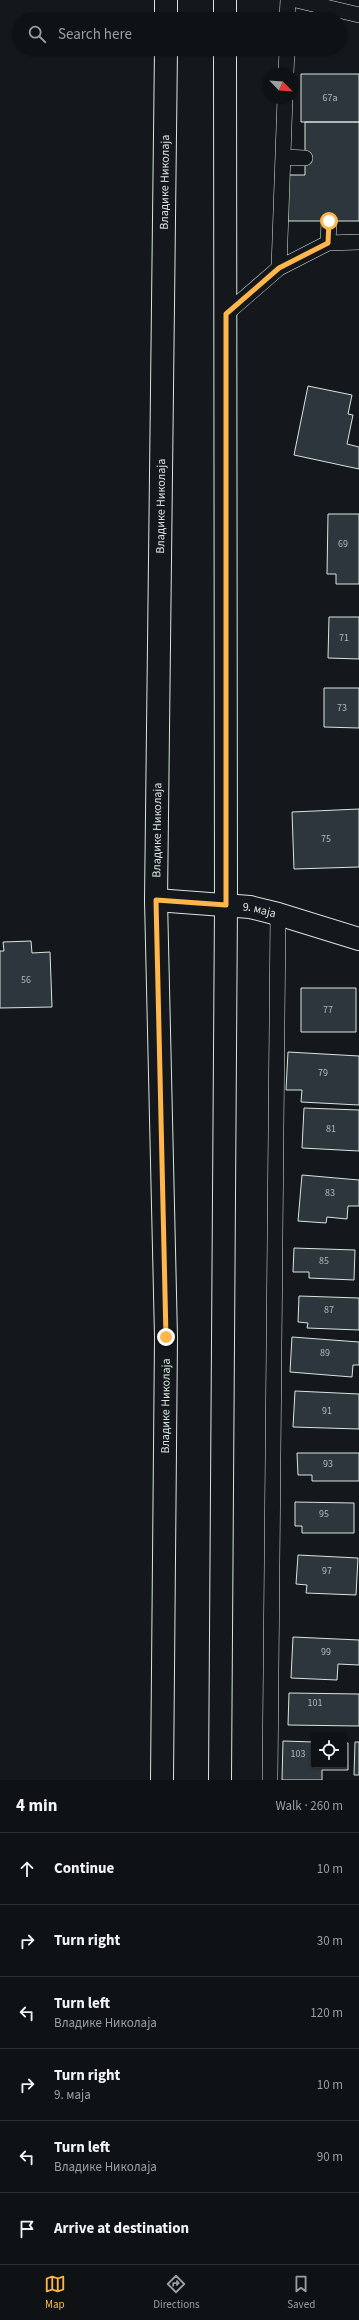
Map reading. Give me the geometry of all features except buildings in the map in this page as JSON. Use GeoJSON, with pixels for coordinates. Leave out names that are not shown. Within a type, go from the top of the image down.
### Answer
{"type":"FeatureCollection","features":[{"type":"Feature","properties":{"kind":"main road"},"geometry":{"type":"LineString","coordinates":[[166,0],[166,12]]}},
{"type":"Feature","properties":{"kind":"main road"},"geometry":{"type":"LineString","coordinates":[[225,0],[225,12]]}},
{"type":"Feature","properties":{"kind":"main road","name":"Владике Николаја"},"geometry":{"type":"LineString","coordinates":[[162,1780],[166,1337],[156,900],[166,56]]}},
{"type":"Feature","properties":{"kind":"main road"},"geometry":{"type":"LineString","coordinates":[[220,1780],[226,905],[225,56]]}},
{"type":"Feature","properties":{"kind":"main road","name":"9. маја"},"geometry":{"type":"LineString","coordinates":[[156,900],[226,905],[278,914],[359,938]]}},
{"type":"Feature","properties":{"kind":"lane"},"geometry":{"type":"LineString","coordinates":[[287,12],[288,0]]}},
{"type":"Feature","properties":{"kind":"lane"},"geometry":{"type":"LineString","coordinates":[[296,0],[346,12]]}},
{"type":"Feature","properties":{"kind":"lane"},"geometry":{"type":"LineString","coordinates":[[347,12],[359,15]]}},
{"type":"Feature","properties":{"kind":"lane"},"geometry":{"type":"LineString","coordinates":[[286,56],[286,68]]}},
{"type":"Feature","properties":{"kind":"lane"},"geometry":{"type":"LineString","coordinates":[[279,268],[285,104]]}},
{"type":"Feature","properties":{"kind":"lane"},"geometry":{"type":"LineString","coordinates":[[284,157],[305,158]]}},
{"type":"Feature","properties":{"kind":"lane"},"geometry":{"type":"LineString","coordinates":[[328,243],[329,221]]}},
{"type":"Feature","properties":{"kind":"lane"},"geometry":{"type":"LineString","coordinates":[[226,314],[279,268],[328,243],[359,242]]}},
{"type":"Feature","properties":{"kind":"lane"},"geometry":{"type":"LineString","coordinates":[[270,1780],[278,914]]}},
{"type":"Feature","properties":{"kind":"route"},"geometry":{"type":"LineString","coordinates":[[166,1337],[156,900],[226,905],[226,314],[279,268],[328,243],[329,221]]}}]}
